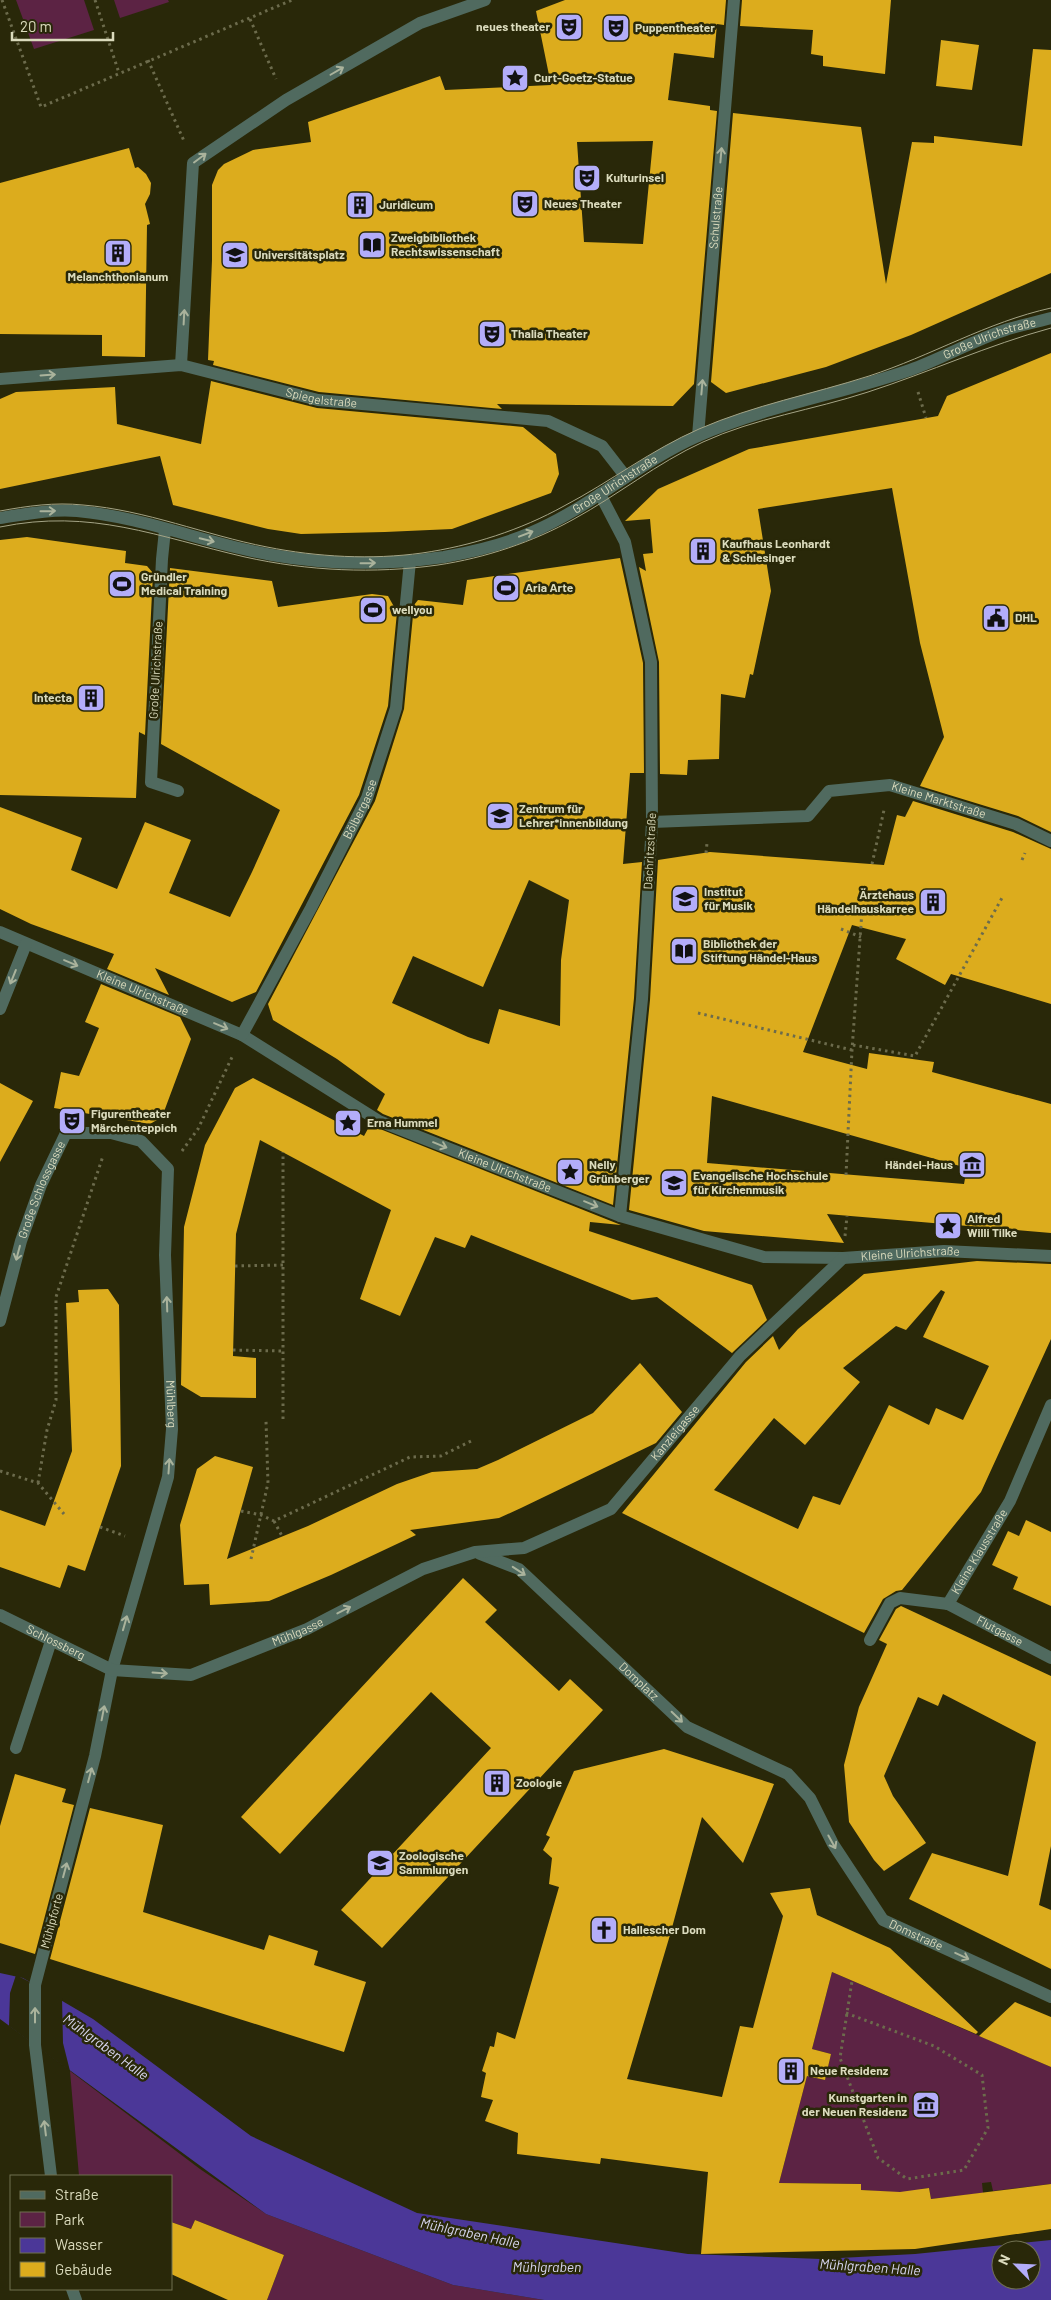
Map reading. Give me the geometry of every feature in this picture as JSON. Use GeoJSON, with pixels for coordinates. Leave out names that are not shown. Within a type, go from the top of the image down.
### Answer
{"type":"FeatureCollection","features":[{"type":"Feature","properties":{"kind":"street"},"geometry":{"type":"LineString","coordinates":[[181,365],[193,162],[286,100],[420,23],[485,0]]}},
{"type":"Feature","properties":{"kind":"street","name":"Schulstraße"},"geometry":{"type":"LineString","coordinates":[[698,436],[734,0]]}},
{"type":"Feature","properties":{"kind":"street","name":"Große Ulrichstraße"},"geometry":{"type":"LineString","coordinates":[[0,518],[40,511],[75,511],[112,516],[271,555],[320,561],[364,563],[410,561],[446,556],[484,548],[530,534],[600,494],[657,458],[698,436],[773,410],[912,369],[1007,330],[1051,318]]}},
{"type":"Feature","properties":{"kind":"street","name":"Spiegelstraße"},"geometry":{"type":"LineString","coordinates":[[0,379],[181,365],[318,400],[548,421],[602,446],[626,477]]}},
{"type":"Feature","properties":{"kind":"street","name":"Dachritzstraße"},"geometry":{"type":"LineString","coordinates":[[600,494],[625,542],[651,662],[652,822],[642,999],[620,1216]]}},
{"type":"Feature","properties":{"kind":"street","name":"Große Ulrichstraße"},"geometry":{"type":"LineString","coordinates":[[166,530],[162,559],[151,782],[178,791]]}},
{"type":"Feature","properties":{"kind":"street","name":"Bölbergasse"},"geometry":{"type":"LineString","coordinates":[[242,1035],[312,908],[366,798],[396,708],[410,561]]}},
{"type":"Feature","properties":{"kind":"street","name":"Kleine Marktstraße"},"geometry":{"type":"LineString","coordinates":[[652,822],[808,816],[829,791],[890,785],[1016,824],[1051,841]]}},
{"type":"Feature","properties":{"kind":"street","name":"Kleine Ulrichstraße"},"geometry":{"type":"LineString","coordinates":[[0,932],[242,1035],[379,1121],[620,1216],[764,1257],[843,1258],[944,1251],[1051,1256]]}},
{"type":"Feature","properties":{"kind":"street"},"geometry":{"type":"LineString","coordinates":[[0,1009],[26,944]]}},
{"type":"Feature","properties":{"kind":"street","name":"Große Schlossgasse"},"geometry":{"type":"LineString","coordinates":[[0,1321],[21,1242],[41,1185],[66,1133],[111,1132],[141,1141],[168,1169]]}},
{"type":"Feature","properties":{"kind":"street","name":"Mühlberg"},"geometry":{"type":"LineString","coordinates":[[112,1670],[168,1477],[172,1429],[165,1255],[168,1169]]}},
{"type":"Feature","properties":{"kind":"street","name":"Kanzleigasse"},"geometry":{"type":"LineString","coordinates":[[475,1552],[524,1548],[611,1509],[740,1356],[843,1258]]}},
{"type":"Feature","properties":{"kind":"street","name":"Kleine Klausstraße"},"geometry":{"type":"LineString","coordinates":[[870,1640],[890,1603],[900,1598],[948,1604],[1010,1501],[1051,1405]]}},
{"type":"Feature","properties":{"kind":"street","name":"Mühlgasse"},"geometry":{"type":"LineString","coordinates":[[112,1670],[191,1676],[306,1629],[423,1569],[475,1552]]}},
{"type":"Feature","properties":{"kind":"street","name":"Domplatz"},"geometry":{"type":"LineString","coordinates":[[475,1552],[519,1569],[687,1727],[788,1774],[810,1798]]}},
{"type":"Feature","properties":{"kind":"street","name":"Flutgasse"},"geometry":{"type":"LineString","coordinates":[[948,1604],[1051,1658]]}},
{"type":"Feature","properties":{"kind":"street","name":"Schlossberg"},"geometry":{"type":"LineString","coordinates":[[0,1615],[112,1670]]}},
{"type":"Feature","properties":{"kind":"street"},"geometry":{"type":"LineString","coordinates":[[16,1748],[51,1641]]}},
{"type":"Feature","properties":{"kind":"street","name":"Mühlpforte"},"geometry":{"type":"LineString","coordinates":[[51,2175],[35,2045],[35,1984],[95,1756],[112,1670]]}},
{"type":"Feature","properties":{"kind":"street","name":"Domstraße"},"geometry":{"type":"LineString","coordinates":[[810,1798],[833,1844],[883,1920],[1051,1997]]}},
{"type":"Feature","properties":{"kind":"path"},"geometry":{"type":"LineString","coordinates":[[2,0],[41,107],[292,0]]}},
{"type":"Feature","properties":{"kind":"path"},"geometry":{"type":"LineString","coordinates":[[95,0],[119,73]]}},
{"type":"Feature","properties":{"kind":"path"},"geometry":{"type":"LineString","coordinates":[[250,19],[286,100]]}},
{"type":"Feature","properties":{"kind":"path"},"geometry":{"type":"LineString","coordinates":[[148,60],[193,162]]}},
{"type":"Feature","properties":{"kind":"path"},"geometry":{"type":"LineString","coordinates":[[872,864],[890,785]]}},
{"type":"Feature","properties":{"kind":"path"},"geometry":{"type":"LineString","coordinates":[[852,1044],[915,1056],[1002,896]]}},
{"type":"Feature","properties":{"kind":"path"},"geometry":{"type":"LineString","coordinates":[[846,1174],[852,1044],[862,910]]}},
{"type":"Feature","properties":{"kind":"path"},"geometry":{"type":"LineString","coordinates":[[841,929],[860,936]]}},
{"type":"Feature","properties":{"kind":"path"},"geometry":{"type":"LineString","coordinates":[[698,1013],[852,1050]]}},
{"type":"Feature","properties":{"kind":"path"},"geometry":{"type":"LineString","coordinates":[[168,1169],[198,1129],[242,1035]]}},
{"type":"Feature","properties":{"kind":"path"},"geometry":{"type":"LineString","coordinates":[[38,1484],[47,1430],[56,1400],[56,1296],[111,1132]]}},
{"type":"Feature","properties":{"kind":"path"},"geometry":{"type":"LineString","coordinates":[[283,1152],[283,1419]]}},
{"type":"Feature","properties":{"kind":"path"},"geometry":{"type":"LineString","coordinates":[[235,1266],[283,1265]]}},
{"type":"Feature","properties":{"kind":"path"},"geometry":{"type":"LineString","coordinates":[[233,1350],[283,1351]]}},
{"type":"Feature","properties":{"kind":"path"},"geometry":{"type":"LineString","coordinates":[[251,1559],[268,1483],[266,1420]]}},
{"type":"Feature","properties":{"kind":"path"},"geometry":{"type":"LineString","coordinates":[[274,1521],[410,1457],[441,1456],[473,1440]]}},
{"type":"Feature","properties":{"kind":"path"},"geometry":{"type":"LineString","coordinates":[[0,1471],[38,1484],[64,1514]]}},
{"type":"Feature","properties":{"kind":"path"},"geometry":{"type":"LineString","coordinates":[[240,1511],[261,1515],[274,1521],[282,1536]]}},
{"type":"Feature","properties":{"kind":"path"},"geometry":{"type":"LineString","coordinates":[[100,1527],[147,1544]]}},
{"type":"Feature","properties":{"kind":"path"},"geometry":{"type":"LineString","coordinates":[[846,2013],[934,2046],[982,2075],[988,2128],[964,2170],[907,2179],[878,2158],[840,2058],[846,2013],[852,1981]]}},
{"type":"Feature","properties":{"kind":"green space"},"geometry":{"type":"Polygon","coordinates":[[[16,0],[84,0],[94,30],[34,49],[16,0]]]}},
{"type":"Feature","properties":{"kind":"green space"},"geometry":{"type":"Polygon","coordinates":[[[114,0],[168,0],[169,2],[120,18],[114,0]]]}},
{"type":"Feature","properties":{"kind":"green space"},"geometry":{"type":"Polygon","coordinates":[[[832,1972],[1051,2067],[1051,2184],[993,2191],[991,2182],[982,2183],[983,2193],[931,2199],[929,2188],[921,2189],[922,2200],[889,2192],[861,2190],[861,2184],[779,2183],[807,2076],[825,2080],[831,2054],[812,2049],[832,1972]]]}},
{"type":"Feature","properties":{"kind":"green space"},"geometry":{"type":"Polygon","coordinates":[[[70,2071],[200,2169],[266,2214],[453,2285],[544,2300],[267,2300],[284,2255],[195,2220],[191,2229],[172,2222],[172,2175],[79,2175],[70,2071]]]}},
{"type":"Feature","properties":{"kind":"water","name":"Mühlgraben"},"geometry":{"type":"Polygon","coordinates":[[[0,1973],[23,1978],[93,2019],[251,2136],[417,2213],[688,2254],[821,2259],[915,2254],[991,2246],[991,2290],[1041,2290],[1041,2241],[1051,2240],[1051,2300],[544,2300],[453,2285],[266,2214],[0,2019],[0,1973]]]}},
{"type":"Feature","properties":{"kind":"pier"},"geometry":{"type":"Polygon","coordinates":[[[16,1975],[62,1998],[63,2043],[70,2071],[9,2026],[10,1993],[16,1975]]]}},
{"type":"Feature","properties":{"kind":"building"},"geometry":{"type":"Polygon","coordinates":[[[565,0],[726,0],[724,25],[717,24],[714,58],[674,53],[668,100],[710,106],[710,110],[717,111],[694,384],[673,406],[497,404],[502,409],[319,392],[213,365],[214,361],[208,360],[212,260],[212,185],[218,170],[224,164],[253,150],[311,142],[308,122],[440,76],[445,90],[551,85],[536,11],[565,0]],[[653,141],[577,142],[584,242],[643,244],[653,141]]]}},
{"type":"Feature","properties":{"kind":"building"},"geometry":{"type":"Polygon","coordinates":[[[742,0],[891,0],[885,74],[823,66],[823,56],[811,54],[813,30],[740,26],[742,0]]]}},
{"type":"Feature","properties":{"kind":"building"},"geometry":{"type":"Polygon","coordinates":[[[941,40],[979,45],[972,90],[936,86],[941,40]]]}},
{"type":"Feature","properties":{"kind":"building"},"geometry":{"type":"Polygon","coordinates":[[[1033,49],[1051,50],[1051,273],[911,335],[826,367],[726,393],[711,382],[733,113],[861,127],[886,284],[912,142],[934,143],[934,136],[1022,146],[1033,49]]]}},
{"type":"Feature","properties":{"kind":"building","name":"Melanchthonianum"},"geometry":{"type":"Polygon","coordinates":[[[129,148],[135,168],[138,167],[146,174],[151,183],[150,194],[145,204],[150,224],[147,225],[145,357],[102,356],[102,335],[0,334],[0,183],[129,148]]]}},
{"type":"Feature","properties":{"kind":"building"},"geometry":{"type":"Polygon","coordinates":[[[1051,353],[1051,832],[1018,816],[920,786],[944,737],[920,643],[892,488],[758,509],[771,591],[753,675],[750,674],[745,698],[721,694],[719,759],[688,760],[687,775],[660,774],[659,662],[639,567],[646,571],[643,554],[653,553],[650,519],[625,521],[658,489],[749,449],[938,416],[947,396],[1051,353]]]}},
{"type":"Feature","properties":{"kind":"building"},"geometry":{"type":"Polygon","coordinates":[[[211,381],[317,408],[523,427],[556,454],[559,474],[551,493],[452,529],[385,532],[301,534],[268,529],[173,505],[160,456],[0,489],[0,399],[16,392],[115,387],[117,424],[201,444],[211,381]]]}},
{"type":"Feature","properties":{"kind":"building","name":"Intecta"},"geometry":{"type":"Polygon","coordinates":[[[27,537],[126,551],[125,563],[147,566],[153,573],[145,735],[139,732],[136,798],[0,795],[0,540],[27,537]]]}},
{"type":"Feature","properties":{"kind":"building"},"geometry":{"type":"Polygon","coordinates":[[[620,558],[643,663],[644,773],[630,773],[623,864],[642,862],[634,998],[613,1205],[383,1114],[377,1110],[385,1094],[337,1059],[273,1020],[268,1004],[375,801],[404,709],[414,605],[418,600],[463,605],[467,580],[620,558]],[[529,880],[483,987],[413,956],[392,1003],[468,1037],[489,1044],[499,1009],[560,1026],[561,960],[569,900],[529,880]]]}},
{"type":"Feature","properties":{"kind":"building"},"geometry":{"type":"Polygon","coordinates":[[[170,568],[272,581],[278,607],[372,594],[388,596],[397,612],[388,706],[359,795],[256,992],[232,1002],[155,968],[169,995],[107,969],[114,954],[31,924],[0,909],[0,807],[82,838],[71,870],[117,889],[145,822],[191,840],[169,893],[230,917],[280,810],[161,744],[170,568]]]}},
{"type":"Feature","properties":{"kind":"building"},"geometry":{"type":"Polygon","coordinates":[[[913,801],[1013,832],[1051,849],[1051,1004],[951,974],[945,985],[896,959],[906,939],[852,925],[803,1052],[867,1069],[869,1053],[934,1062],[932,1072],[1051,1104],[1051,1233],[827,1214],[844,1243],[704,1231],[629,1210],[650,1000],[658,860],[710,852],[884,865],[897,815],[905,817],[913,801]],[[712,1096],[707,1163],[964,1184],[967,1168],[712,1096]]]}},
{"type":"Feature","properties":{"kind":"building"},"geometry":{"type":"Polygon","coordinates":[[[101,984],[180,1017],[191,1039],[162,1117],[150,1124],[54,1108],[61,1072],[79,1076],[99,1028],[85,1022],[101,984]]]}},
{"type":"Feature","properties":{"kind":"building"},"geometry":{"type":"Polygon","coordinates":[[[253,1078],[364,1136],[370,1125],[621,1225],[590,1222],[589,1231],[752,1285],[767,1320],[732,1353],[657,1297],[632,1300],[471,1235],[465,1248],[435,1237],[400,1316],[360,1299],[391,1210],[260,1140],[236,1234],[233,1356],[256,1358],[256,1398],[201,1397],[181,1385],[184,1227],[205,1145],[235,1088],[253,1078]]]}},
{"type":"Feature","properties":{"kind":"building"},"geometry":{"type":"Polygon","coordinates":[[[0,1083],[33,1101],[0,1162],[0,1083]]]}},
{"type":"Feature","properties":{"kind":"building"},"geometry":{"type":"Polygon","coordinates":[[[977,1261],[1051,1264],[1051,1339],[981,1492],[902,1590],[896,1591],[883,1599],[864,1633],[622,1513],[746,1362],[773,1336],[779,1350],[798,1329],[864,1274],[977,1261]],[[941,1290],[906,1330],[896,1326],[843,1368],[860,1382],[805,1445],[774,1418],[714,1490],[798,1529],[813,1496],[840,1505],[889,1405],[929,1425],[936,1408],[963,1420],[989,1366],[923,1337],[945,1292],[941,1290]]]}},
{"type":"Feature","properties":{"kind":"building"},"geometry":{"type":"Polygon","coordinates":[[[108,1289],[119,1305],[121,1466],[85,1571],[68,1565],[60,1588],[0,1567],[0,1510],[45,1526],[72,1451],[66,1303],[79,1302],[78,1290],[108,1289]]]}},
{"type":"Feature","properties":{"kind":"building"},"geometry":{"type":"Polygon","coordinates":[[[640,1363],[682,1412],[656,1443],[499,1518],[410,1530],[416,1535],[331,1575],[269,1601],[210,1605],[209,1584],[184,1585],[180,1525],[197,1469],[215,1456],[253,1467],[227,1559],[308,1526],[397,1484],[432,1472],[477,1469],[498,1460],[593,1413],[640,1363]]]}},
{"type":"Feature","properties":{"kind":"building"},"geometry":{"type":"Polygon","coordinates":[[[1026,1520],[1051,1532],[1051,1606],[1013,1589],[1018,1577],[992,1565],[1008,1531],[1019,1536],[1026,1520]]]}},
{"type":"Feature","properties":{"kind":"building","name":"Zoologie"},"geometry":{"type":"Polygon","coordinates":[[[463,1578],[497,1610],[485,1622],[559,1691],[570,1679],[603,1710],[382,1948],[341,1910],[491,1748],[431,1692],[280,1854],[241,1817],[463,1578]]]}},
{"type":"Feature","properties":{"kind":"building"},"geometry":{"type":"Polygon","coordinates":[[[901,1606],[1051,1676],[1051,1846],[1039,1905],[1051,1910],[1051,1969],[909,1899],[932,1853],[1008,1876],[1036,1742],[943,1694],[938,1706],[918,1697],[884,1776],[893,1796],[926,1843],[884,1871],[874,1860],[849,1822],[844,1765],[859,1707],[887,1644],[879,1640],[896,1609],[901,1606]]]}},
{"type":"Feature","properties":{"kind":"building"},"geometry":{"type":"Polygon","coordinates":[[[664,1749],[774,1784],[743,1863],[702,1817],[670,1935],[627,2079],[722,2097],[740,2026],[753,2028],[783,1916],[770,1893],[810,1888],[817,1915],[890,1948],[978,2032],[976,2034],[832,1972],[812,2049],[831,2054],[825,2080],[807,2076],[779,2183],[861,2184],[861,2190],[900,2192],[929,2188],[931,2199],[1051,2184],[1051,2229],[915,2249],[701,2254],[708,2172],[601,2158],[600,2164],[517,2154],[518,2133],[485,2121],[493,2100],[481,2097],[486,2073],[482,2071],[490,2046],[494,2047],[497,2032],[515,2039],[559,1887],[549,1884],[552,1858],[543,1850],[550,1837],[546,1835],[574,1771],[664,1749]]]}},
{"type":"Feature","properties":{"kind":"building"},"geometry":{"type":"Polygon","coordinates":[[[15,1774],[66,1789],[62,1802],[74,1805],[35,1954],[0,1943],[0,1826],[15,1774]]]}},
{"type":"Feature","properties":{"kind":"building"},"geometry":{"type":"Polygon","coordinates":[[[90,1808],[163,1825],[143,1912],[264,1950],[269,1935],[318,1951],[314,1965],[366,1982],[344,2052],[50,1959],[90,1808]]]}},
{"type":"Feature","properties":{"kind":"building"},"geometry":{"type":"Polygon","coordinates":[[[1015,2002],[1051,2017],[1051,2067],[979,2036],[1015,2002]]]}},
{"type":"Feature","properties":{"kind":"building"},"geometry":{"type":"Polygon","coordinates":[[[195,2220],[284,2255],[267,2300],[228,2300],[172,2274],[172,2222],[191,2229],[195,2220]]]}},
{"type":"Feature","properties":{"kind":"tram line"},"geometry":{"type":"LineString","coordinates":[[0,511],[52,504],[73,504],[106,508],[153,517],[267,547],[325,555],[364,557],[403,555],[440,550],[495,536],[548,515],[681,437],[699,429],[762,406],[869,376],[915,359],[982,330],[1027,314],[1051,308]]}},
{"type":"Feature","properties":{"kind":"tram line"},"geometry":{"type":"LineString","coordinates":[[0,527],[33,522],[95,523],[124,527],[269,562],[341,570],[390,570],[456,562],[508,548],[542,535],[590,510],[686,450],[723,434],[764,420],[868,392],[1005,342],[1051,328]]}},
{"type":"Feature","properties":{"kind":"place","name":"neues theater"},"geometry":{"type":"Point","coordinates":[569,27]}},
{"type":"Feature","properties":{"kind":"place","name":"Puppentheater"},"geometry":{"type":"Point","coordinates":[616,28]}},
{"type":"Feature","properties":{"kind":"place","name":"Curt-Goetz-Statue"},"geometry":{"type":"Point","coordinates":[515,78]}},
{"type":"Feature","properties":{"kind":"place","name":"Kulturinsel"},"geometry":{"type":"Point","coordinates":[587,178]}},
{"type":"Feature","properties":{"kind":"place","name":"Neues Theater"},"geometry":{"type":"Point","coordinates":[525,204]}},
{"type":"Feature","properties":{"kind":"place","name":"Juridicum"},"geometry":{"type":"Point","coordinates":[360,205]}},
{"type":"Feature","properties":{"kind":"place","name":"Zweigbibliothek Rechtswissenschaft"},"geometry":{"type":"Point","coordinates":[372,245]}},
{"type":"Feature","properties":{"kind":"place","name":"Melanchthonianum"},"geometry":{"type":"Point","coordinates":[118,253]}},
{"type":"Feature","properties":{"kind":"place","name":"Universitätsplatz"},"geometry":{"type":"Point","coordinates":[235,255]}},
{"type":"Feature","properties":{"kind":"place","name":"Thalia Theater"},"geometry":{"type":"Point","coordinates":[492,334]}},
{"type":"Feature","properties":{"kind":"place","name":"Kaufhaus Leonhardt & Schlesinger"},"geometry":{"type":"Point","coordinates":[703,551]}},
{"type":"Feature","properties":{"kind":"place","name":"Gründler Medical Training"},"geometry":{"type":"Point","coordinates":[122,584]}},
{"type":"Feature","properties":{"kind":"place","name":"Aria Arte"},"geometry":{"type":"Point","coordinates":[506,588]}},
{"type":"Feature","properties":{"kind":"place","name":"wellyou"},"geometry":{"type":"Point","coordinates":[373,610]}},
{"type":"Feature","properties":{"kind":"place","name":"DHL"},"geometry":{"type":"Point","coordinates":[996,618]}},
{"type":"Feature","properties":{"kind":"place","name":"Intecta"},"geometry":{"type":"Point","coordinates":[91,698]}},
{"type":"Feature","properties":{"kind":"place","name":"Zentrum für Lehrer*innenbildung"},"geometry":{"type":"Point","coordinates":[500,816]}},
{"type":"Feature","properties":{"kind":"place","name":"Institut für Musik"},"geometry":{"type":"Point","coordinates":[685,899]}},
{"type":"Feature","properties":{"kind":"place","name":"Ärztehaus Händelhauskarree"},"geometry":{"type":"Point","coordinates":[933,902]}},
{"type":"Feature","properties":{"kind":"place","name":"Bibliothek der Stiftung Händel-Haus"},"geometry":{"type":"Point","coordinates":[684,951]}},
{"type":"Feature","properties":{"kind":"place","name":"Figurentheater Märchenteppich"},"geometry":{"type":"Point","coordinates":[72,1121]}},
{"type":"Feature","properties":{"kind":"place","name":"Erna Hummel"},"geometry":{"type":"Point","coordinates":[348,1123]}},
{"type":"Feature","properties":{"kind":"place","name":"Händel-Haus"},"geometry":{"type":"Point","coordinates":[972,1165]}},
{"type":"Feature","properties":{"kind":"place","name":"Nelly Grünberger"},"geometry":{"type":"Point","coordinates":[570,1172]}},
{"type":"Feature","properties":{"kind":"place","name":"Evangelische Hochschule für Kirchenmusik"},"geometry":{"type":"Point","coordinates":[674,1183]}},
{"type":"Feature","properties":{"kind":"place","name":"Alfred Willi Tilke"},"geometry":{"type":"Point","coordinates":[948,1226]}},
{"type":"Feature","properties":{"kind":"place","name":"Zoologie"},"geometry":{"type":"Point","coordinates":[497,1783]}},
{"type":"Feature","properties":{"kind":"place","name":"Zoologische Sammlungen"},"geometry":{"type":"Point","coordinates":[380,1863]}},
{"type":"Feature","properties":{"kind":"place","name":"Hallescher Dom"},"geometry":{"type":"Point","coordinates":[604,1930]}},
{"type":"Feature","properties":{"kind":"place","name":"Neue Residenz"},"geometry":{"type":"Point","coordinates":[791,2071]}},
{"type":"Feature","properties":{"kind":"place","name":"Kunstgarten in der Neuen Residenz"},"geometry":{"type":"Point","coordinates":[926,2105]}},
{"type":"Feature","properties":{"kind":"water label","name":"Mühlgraben Halle"},"geometry":{"type":"Point","coordinates":[106,2047]}},
{"type":"Feature","properties":{"kind":"water label","name":"Mühlgraben Halle"},"geometry":{"type":"Point","coordinates":[470,2233]}},
{"type":"Feature","properties":{"kind":"water label","name":"Mühlgraben Halle"},"geometry":{"type":"Point","coordinates":[870,2267]}}]}
